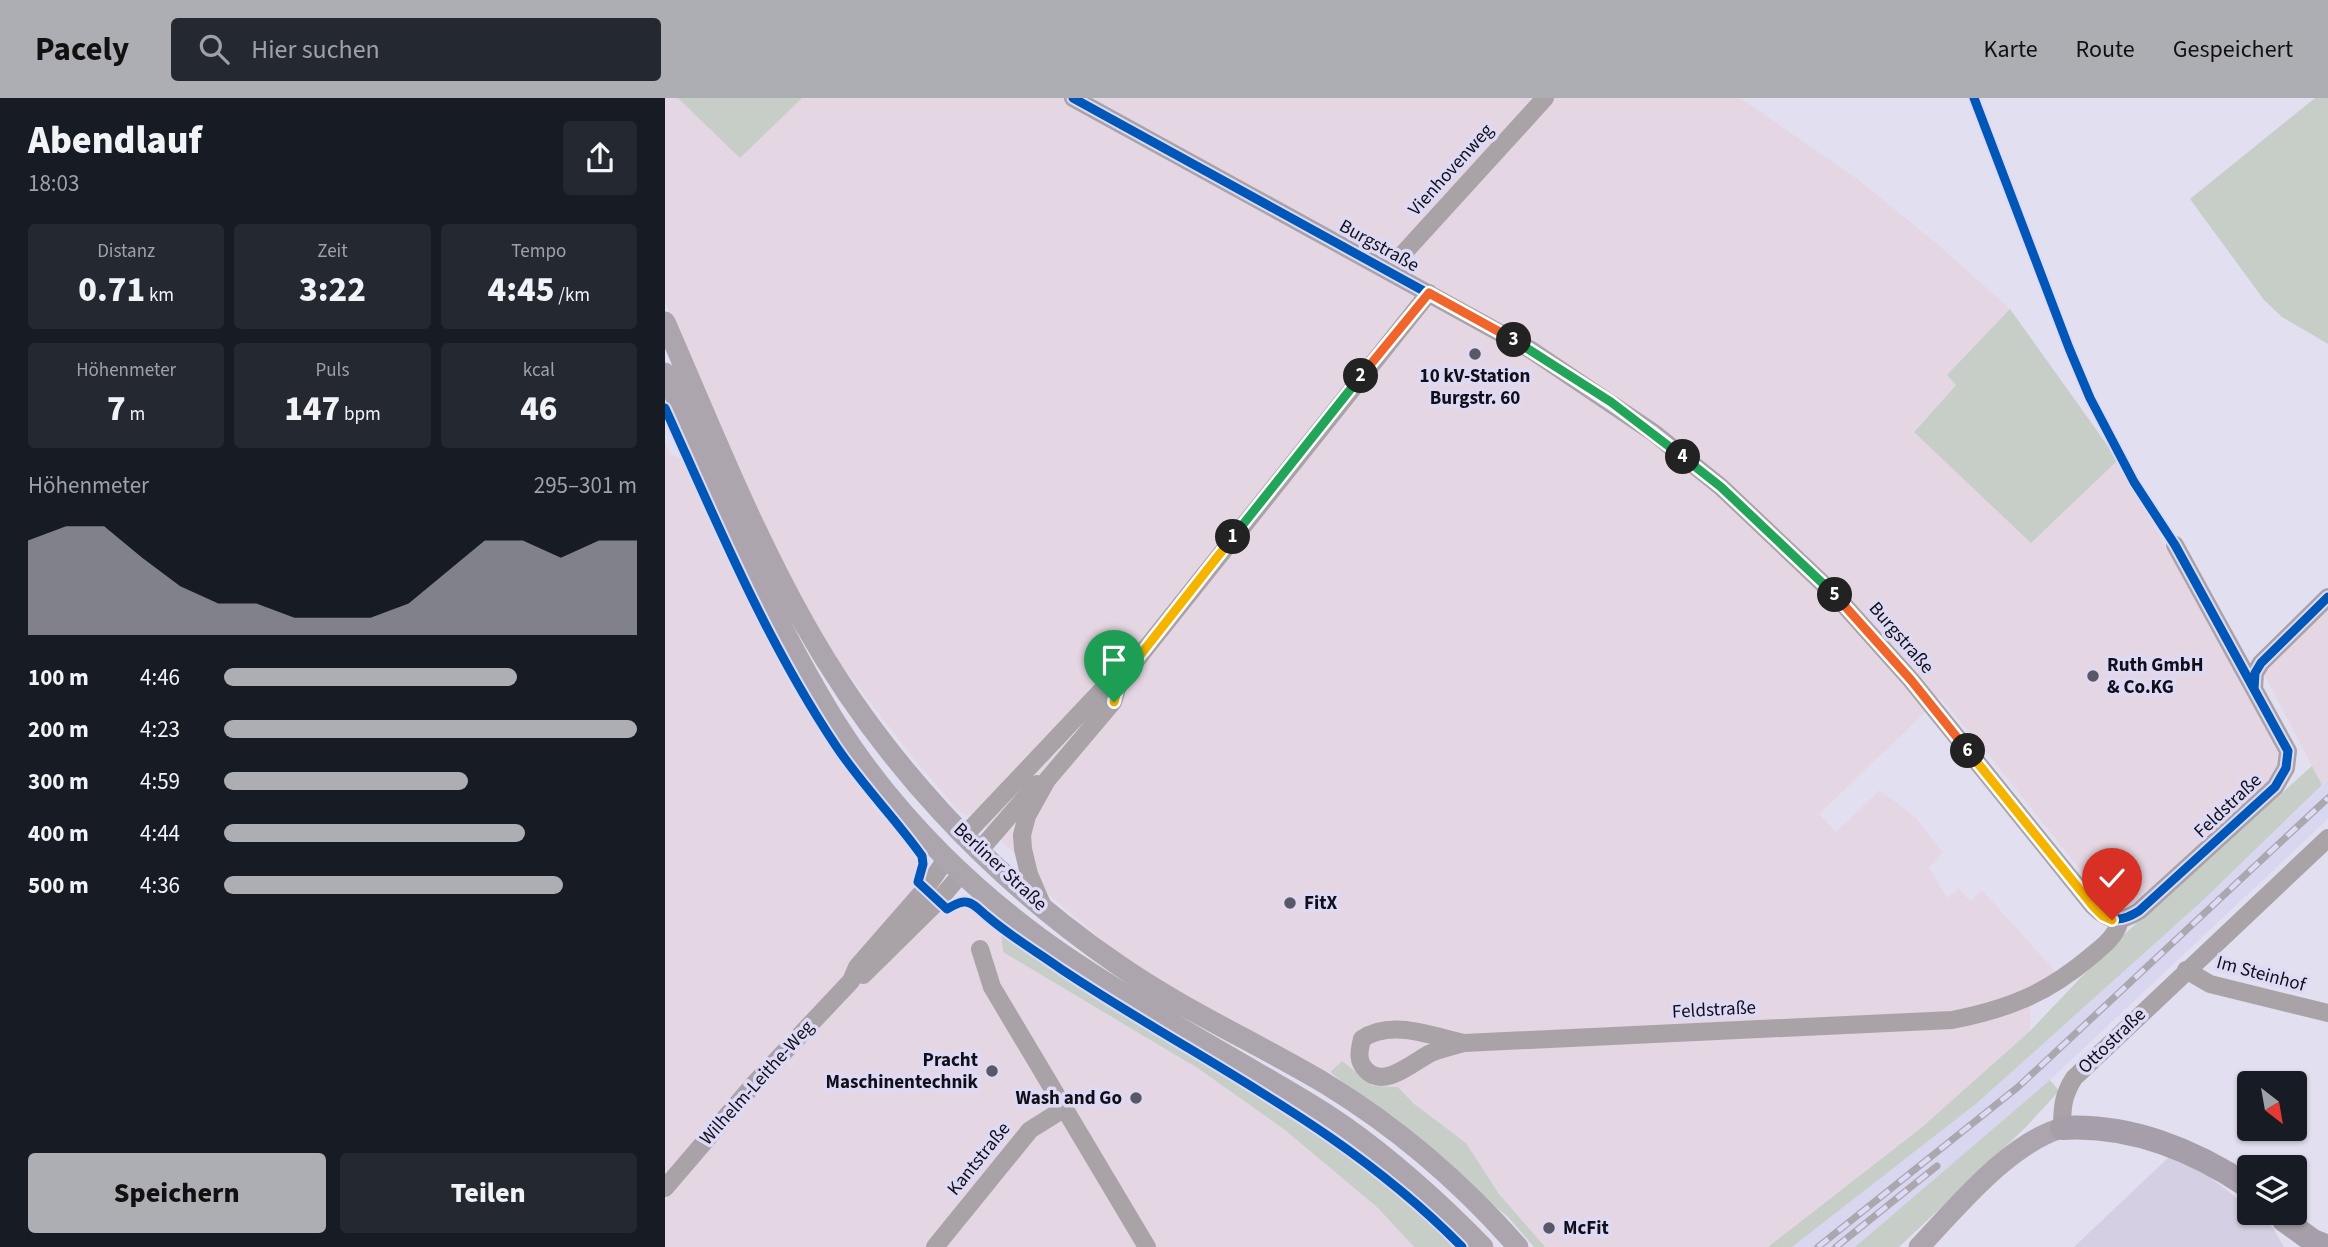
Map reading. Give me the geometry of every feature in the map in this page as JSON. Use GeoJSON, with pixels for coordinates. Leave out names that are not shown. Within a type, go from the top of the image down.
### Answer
{"type":"FeatureCollection","features":[{"type":"Feature","properties":{"kind":"highway"},"geometry":{"type":"LineString","coordinates":[[2062,1128],[2108,1129],[2156,1141],[2186,1151],[2237,1179]]}},
{"type":"Feature","properties":{"kind":"highway"},"geometry":{"type":"LineString","coordinates":[[2287,1225],[2303,1247]]}},
{"type":"Feature","properties":{"kind":"highway"},"geometry":{"type":"LineString","coordinates":[[2292,1225],[2313,1241],[2328,1247]]}},
{"type":"Feature","properties":{"kind":"main road","name":"Berliner Straße"},"geometry":{"type":"LineString","coordinates":[[665,322],[755,528],[804,623],[885,746],[923,792],[971,844],[1044,909],[1121,967],[1325,1084],[1409,1142],[1451,1177],[1518,1247]]}},
{"type":"Feature","properties":{"kind":"main road","name":"Berliner Straße"},"geometry":{"type":"LineString","coordinates":[[665,373],[670,399],[762,586],[838,725],[902,811],[1000,907],[1073,961],[1343,1125],[1394,1163],[1437,1200],[1483,1247]]}},
{"type":"Feature","properties":{"kind":"main road","name":"Wilhelm-Leithe-Weg"},"geometry":{"type":"LineString","coordinates":[[955,865],[971,844]]}},
{"type":"Feature","properties":{"kind":"main road"},"geometry":{"type":"LineString","coordinates":[[1919,1247],[2010,1157],[2035,1138],[2062,1128]]}},
{"type":"Feature","properties":{"kind":"street","name":"Burgstraße"},"geometry":{"type":"LineString","coordinates":[[1073,98],[1531,350],[1654,433],[1730,496],[1821,581],[1875,638],[2093,906],[2103,916],[2120,920]]}},
{"type":"Feature","properties":{"kind":"street","name":"Vienhovenweg"},"geometry":{"type":"LineString","coordinates":[[1391,273],[1401,256],[1545,98]]}},
{"type":"Feature","properties":{"kind":"street"},"geometry":{"type":"LineString","coordinates":[[1044,909],[1029,874],[1022,835],[1027,816],[1047,780],[1114,702],[1119,682],[1429,293]]}},
{"type":"Feature","properties":{"kind":"street","name":"Feldstraße"},"geometry":{"type":"LineString","coordinates":[[1464,1043],[1433,1052],[1398,1073],[1385,1077],[1370,1075],[1360,1064],[1362,1039],[1373,1032],[1390,1029],[1464,1043],[1952,1020],[2014,1005],[2045,990],[2113,937],[2120,920],[2139,911],[2180,874],[2275,786],[2286,768],[2288,751],[2175,545]]}},
{"type":"Feature","properties":{"kind":"street"},"geometry":{"type":"LineString","coordinates":[[2255,688],[2255,673],[2261,663],[2328,597]]}},
{"type":"Feature","properties":{"kind":"street"},"geometry":{"type":"LineString","coordinates":[[971,844],[1101,691],[1119,682]]}},
{"type":"Feature","properties":{"kind":"street"},"geometry":{"type":"LineString","coordinates":[[971,844],[1039,782],[1047,780]]}},
{"type":"Feature","properties":{"kind":"street","name":"Ottostraße"},"geometry":{"type":"LineString","coordinates":[[2062,1128],[2062,1104],[2066,1090],[2074,1078],[2328,838]]}},
{"type":"Feature","properties":{"kind":"street","name":"Wilhelm-Leithe-Weg"},"geometry":{"type":"LineString","coordinates":[[665,1188],[754,1084],[851,981],[857,967],[926,888],[955,865]]}},
{"type":"Feature","properties":{"kind":"street"},"geometry":{"type":"LineString","coordinates":[[980,949],[992,987],[1147,1247]]}},
{"type":"Feature","properties":{"kind":"street","name":"Im Steinhof"},"geometry":{"type":"LineString","coordinates":[[2186,970],[2210,984],[2328,1013]]}},
{"type":"Feature","properties":{"kind":"street","name":"Kantstraße"},"geometry":{"type":"LineString","coordinates":[[935,1247],[1030,1130],[1065,1108]]}},
{"type":"Feature","properties":{"kind":"shaded area"},"geometry":{"type":"Polygon","coordinates":[[[665,98],[1740,98],[1856,178],[1935,242],[2010,309],[1947,375],[1956,384],[1914,431],[2031,543],[2118,460],[2278,750],[2276,774],[2132,904],[2109,906],[1940,698],[1819,814],[1836,832],[1880,790],[1915,817],[1943,852],[1929,868],[1947,898],[1959,888],[1970,901],[1982,890],[2056,972],[2030,989],[2030,1031],[1921,1128],[1768,1247],[1545,1247],[1499,1194],[1466,1143],[1413,1103],[1398,1087],[1373,1086],[1342,1061],[1325,1075],[1142,973],[1043,890],[1034,873],[975,815],[965,815],[957,809],[913,758],[826,645],[756,511],[665,303],[665,98]]]}},
{"type":"Feature","properties":{"kind":"shaded area"},"geometry":{"type":"Polygon","coordinates":[[[678,98],[802,98],[740,158],[678,98]]]}},
{"type":"Feature","properties":{"kind":"shaded area"},"geometry":{"type":"Polygon","coordinates":[[[2315,98],[2328,98],[2328,344],[2282,317],[2264,300],[2190,199],[2315,98]]]}},
{"type":"Feature","properties":{"kind":"shaded area"},"geometry":{"type":"Polygon","coordinates":[[[2010,309],[2118,460],[2031,543],[1914,432],[1956,385],[1947,375],[2010,309]]]}},
{"type":"Feature","properties":{"kind":"shaded area"},"geometry":{"type":"Polygon","coordinates":[[[665,442],[671,455],[686,460],[791,687],[874,808],[912,849],[925,878],[953,905],[972,907],[1001,933],[1003,952],[1199,1069],[1285,1130],[1378,1208],[1414,1247],[665,1247],[665,442]]]}},
{"type":"Feature","properties":{"kind":"shaded area"},"geometry":{"type":"Polygon","coordinates":[[[2328,608],[2328,779],[2322,785],[2263,672],[2328,608]]]}},
{"type":"Feature","properties":{"kind":"shaded area"},"geometry":{"type":"Polygon","coordinates":[[[2312,766],[2322,785],[2200,903],[1977,1103],[1792,1247],[1768,1247],[1921,1128],[2030,1031],[2109,948],[2312,766]]]}},
{"type":"Feature","properties":{"kind":"shaded area"},"geometry":{"type":"Polygon","coordinates":[[[2328,780],[2328,819],[2050,1080],[1855,1247],[1792,1247],[1977,1103],[2200,903],[2328,780]]]}},
{"type":"Feature","properties":{"kind":"shaded area"},"geometry":{"type":"Polygon","coordinates":[[[1001,933],[1098,997],[1253,1086],[1389,1174],[1462,1247],[1414,1247],[1378,1208],[1285,1130],[1199,1069],[1003,952],[1001,933]]]}},
{"type":"Feature","properties":{"kind":"shaded area"},"geometry":{"type":"Polygon","coordinates":[[[1342,1061],[1373,1086],[1398,1087],[1413,1103],[1466,1143],[1499,1194],[1545,1247],[1534,1247],[1508,1217],[1330,1072],[1342,1061]]]}},
{"type":"Feature","properties":{"kind":"shaded area"},"geometry":{"type":"Polygon","coordinates":[[[2050,1080],[2059,1091],[2025,1128],[1899,1247],[1855,1247],[2050,1080]]]}},
{"type":"Feature","properties":{"kind":"shaded area"},"geometry":{"type":"Polygon","coordinates":[[[2169,1157],[2206,1174],[2237,1199],[2237,1225],[2269,1225],[2284,1247],[2074,1247],[2169,1157]]]}},
{"type":"Feature","properties":{"kind":"railway"},"geometry":{"type":"LineString","coordinates":[[1818,1247],[2018,1087],[2328,798]]}},
{"type":"Feature","properties":{"kind":"railway"},"geometry":{"type":"LineString","coordinates":[[1836,1247],[1937,1166]]}},
{"type":"Feature","properties":{"kind":"cycle path"},"geometry":{"type":"LineString","coordinates":[[1073,98],[1531,350],[1654,433],[1721,487],[1836,596],[1911,680],[2093,906],[2110,918],[2126,918],[2139,911],[2275,787],[2286,768],[2288,751],[2175,545],[2134,482],[2090,398],[1974,98]]}},
{"type":"Feature","properties":{"kind":"cycle path"},"geometry":{"type":"LineString","coordinates":[[665,408],[723,538],[787,665],[836,746],[922,856],[923,864],[918,882],[947,909],[961,902],[972,904],[1005,931],[1061,969],[1320,1130],[1417,1204],[1462,1247]]}},
{"type":"Feature","properties":{"kind":"cycle path"},"geometry":{"type":"LineString","coordinates":[[2254,689],[2255,673],[2261,663],[2328,597]]}},
{"type":"Feature","properties":{"kind":"place","name":"10 kV-Station Burgstr. 60"},"geometry":{"type":"Point","coordinates":[1475,354]}},
{"type":"Feature","properties":{"kind":"place","name":"Ruth GmbH & Co.KG"},"geometry":{"type":"Point","coordinates":[2093,676]}},
{"type":"Feature","properties":{"kind":"place","name":"FitX"},"geometry":{"type":"Point","coordinates":[1290,903]}},
{"type":"Feature","properties":{"kind":"place","name":"Pracht Maschinentechnik"},"geometry":{"type":"Point","coordinates":[992,1071]}},
{"type":"Feature","properties":{"kind":"place","name":"Wash and Go"},"geometry":{"type":"Point","coordinates":[1136,1098]}},
{"type":"Feature","properties":{"kind":"place","name":"McFit"},"geometry":{"type":"Point","coordinates":[1549,1228]}},
{"type":"Feature","properties":{"kind":"route"},"geometry":{"type":"LineString","coordinates":[[1114,702],[1119,682],[1429,293],[1531,350],[1611,402],[1721,487],[1821,581],[1875,638],[2093,906],[2103,916],[2112,920]]}}]}
